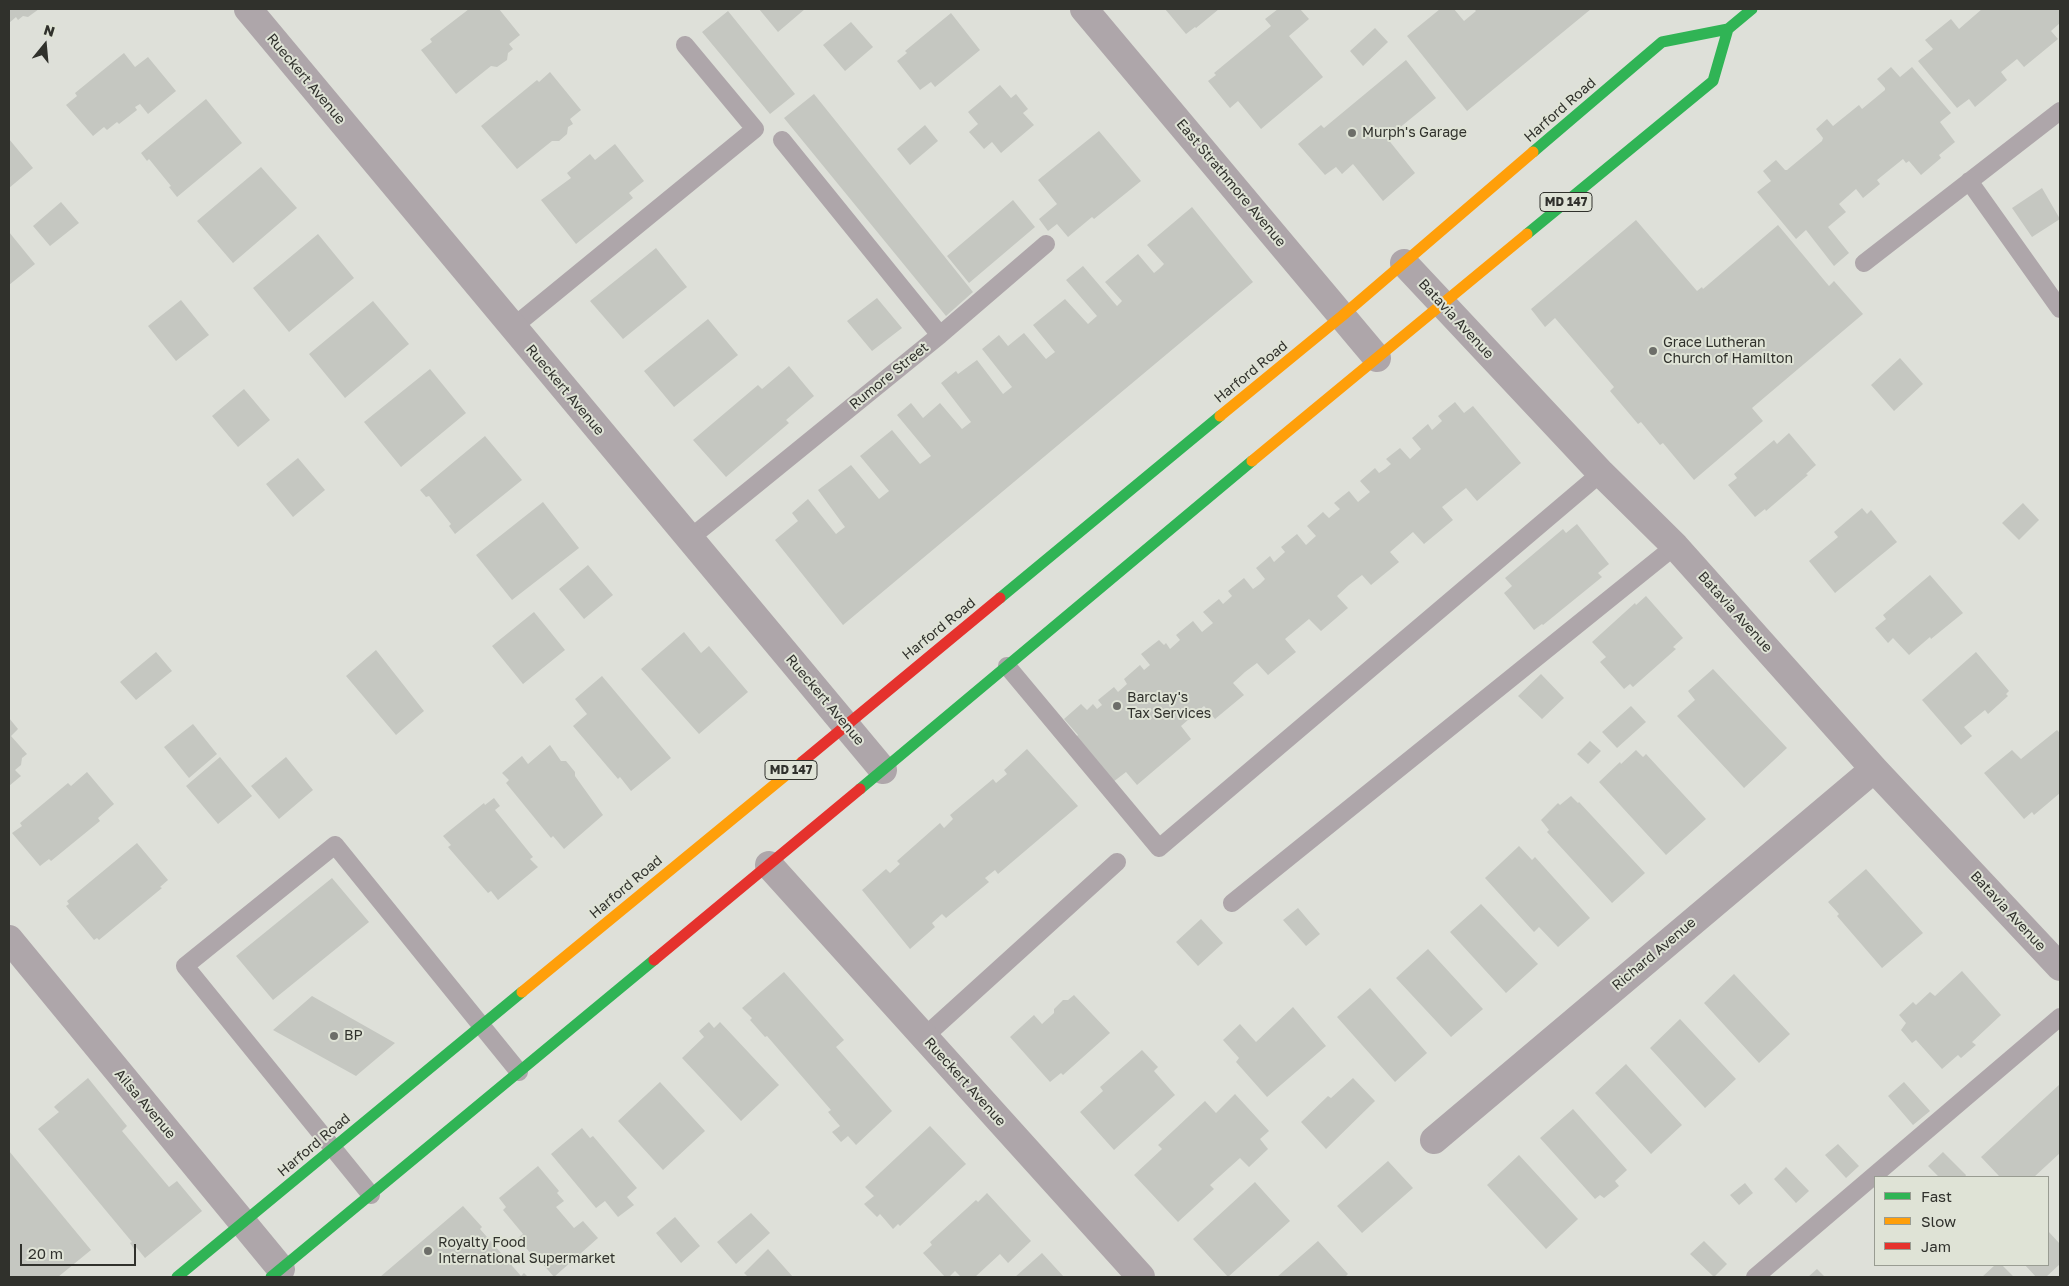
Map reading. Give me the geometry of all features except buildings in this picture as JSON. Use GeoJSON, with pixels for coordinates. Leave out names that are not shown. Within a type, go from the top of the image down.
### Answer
{"type":"FeatureCollection","features":[{"type":"Feature","properties":{"kind":"main road","name":"Harford Road"},"geometry":{"type":"LineString","coordinates":[[177,1277],[1342,316],[1662,42],[1728,29],[1752,9]]}},
{"type":"Feature","properties":{"kind":"main road","name":"MD 147"},"geometry":{"type":"LineString","coordinates":[[276,1273],[883,770],[1442,303],[1713,80],[1728,29]]}},
{"type":"Feature","properties":{"kind":"street","name":"Rueckert Avenue"},"geometry":{"type":"LineString","coordinates":[[248,9],[883,770]]}},
{"type":"Feature","properties":{"kind":"street","name":"East Strathmore Avenue"},"geometry":{"type":"LineString","coordinates":[[1084,9],[1377,358]]}},
{"type":"Feature","properties":{"kind":"street","name":"Batavia Avenue"},"geometry":{"type":"LineString","coordinates":[[1404,263],[1601,473],[1675,546],[1874,768],[2060,967]]}},
{"type":"Feature","properties":{"kind":"street","name":"Richard Avenue"},"geometry":{"type":"LineString","coordinates":[[1434,1140],[1874,768]]}},
{"type":"Feature","properties":{"kind":"street","name":"Rueckert Avenue"},"geometry":{"type":"LineString","coordinates":[[769,864],[1142,1277]]}},
{"type":"Feature","properties":{"kind":"street","name":"Ailsa Avenue"},"geometry":{"type":"LineString","coordinates":[[12,950],[243,1223],[276,1273]]}},
{"type":"Feature","properties":{"kind":"lane"},"geometry":{"type":"LineString","coordinates":[[513,327],[755,129],[685,45]]}},
{"type":"Feature","properties":{"kind":"lane"},"geometry":{"type":"LineString","coordinates":[[1864,263],[2060,110]]}},
{"type":"Feature","properties":{"kind":"lane","name":"Rumore Street"},"geometry":{"type":"LineString","coordinates":[[689,538],[940,334],[782,140]]}},
{"type":"Feature","properties":{"kind":"lane"},"geometry":{"type":"LineString","coordinates":[[1970,181],[2060,309]]}},
{"type":"Feature","properties":{"kind":"lane"},"geometry":{"type":"LineString","coordinates":[[940,334],[1046,244]]}},
{"type":"Feature","properties":{"kind":"lane"},"geometry":{"type":"LineString","coordinates":[[1007,666],[1159,848],[1601,473]]}},
{"type":"Feature","properties":{"kind":"lane"},"geometry":{"type":"LineString","coordinates":[[1232,903],[1675,546]]}},
{"type":"Feature","properties":{"kind":"lane"},"geometry":{"type":"LineString","coordinates":[[371,1195],[185,966],[335,845],[519,1072]]}},
{"type":"Feature","properties":{"kind":"lane"},"geometry":{"type":"LineString","coordinates":[[924,1037],[1117,862]]}},
{"type":"Feature","properties":{"kind":"lane"},"geometry":{"type":"LineString","coordinates":[[1755,1277],[2060,1017]]}},
{"type":"Feature","properties":{"kind":"traffic: fast"},"geometry":{"type":"LineString","coordinates":[[1533,152],[1662,42],[1728,29],[1752,9]]}},
{"type":"Feature","properties":{"kind":"traffic: fast"},"geometry":{"type":"LineString","coordinates":[[1527,234],[1713,81],[1728,29]]}},
{"type":"Feature","properties":{"kind":"traffic: fast"},"geometry":{"type":"LineString","coordinates":[[1000,598],[1220,416]]}},
{"type":"Feature","properties":{"kind":"traffic: fast"},"geometry":{"type":"LineString","coordinates":[[860,789],[1252,461]]}},
{"type":"Feature","properties":{"kind":"traffic: fast"},"geometry":{"type":"LineString","coordinates":[[271,1277],[654,960]]}},
{"type":"Feature","properties":{"kind":"traffic: fast"},"geometry":{"type":"LineString","coordinates":[[177,1277],[522,992]]}},
{"type":"Feature","properties":{"kind":"traffic: slow"},"geometry":{"type":"LineString","coordinates":[[1220,416],[1342,316],[1533,152]]}},
{"type":"Feature","properties":{"kind":"traffic: slow"},"geometry":{"type":"LineString","coordinates":[[1252,461],[1527,234]]}},
{"type":"Feature","properties":{"kind":"traffic: slow"},"geometry":{"type":"LineString","coordinates":[[522,992],[802,762]]}},
{"type":"Feature","properties":{"kind":"traffic: jam"},"geometry":{"type":"LineString","coordinates":[[802,762],[1000,598]]}},
{"type":"Feature","properties":{"kind":"traffic: jam"},"geometry":{"type":"LineString","coordinates":[[654,960],[860,789]]}},
{"type":"Feature","properties":{"kind":"place","name":"Murph's Garage"},"geometry":{"type":"Point","coordinates":[1352,133]}},
{"type":"Feature","properties":{"kind":"place","name":"Grace Lutheran Church of Hamilton"},"geometry":{"type":"Point","coordinates":[1653,351]}},
{"type":"Feature","properties":{"kind":"place","name":"Barclay's Tax Services"},"geometry":{"type":"Point","coordinates":[1117,706]}},
{"type":"Feature","properties":{"kind":"place","name":"BP"},"geometry":{"type":"Point","coordinates":[334,1036]}},
{"type":"Feature","properties":{"kind":"place","name":"Royalty Food International Supermarket"},"geometry":{"type":"Point","coordinates":[428,1251]}}]}
